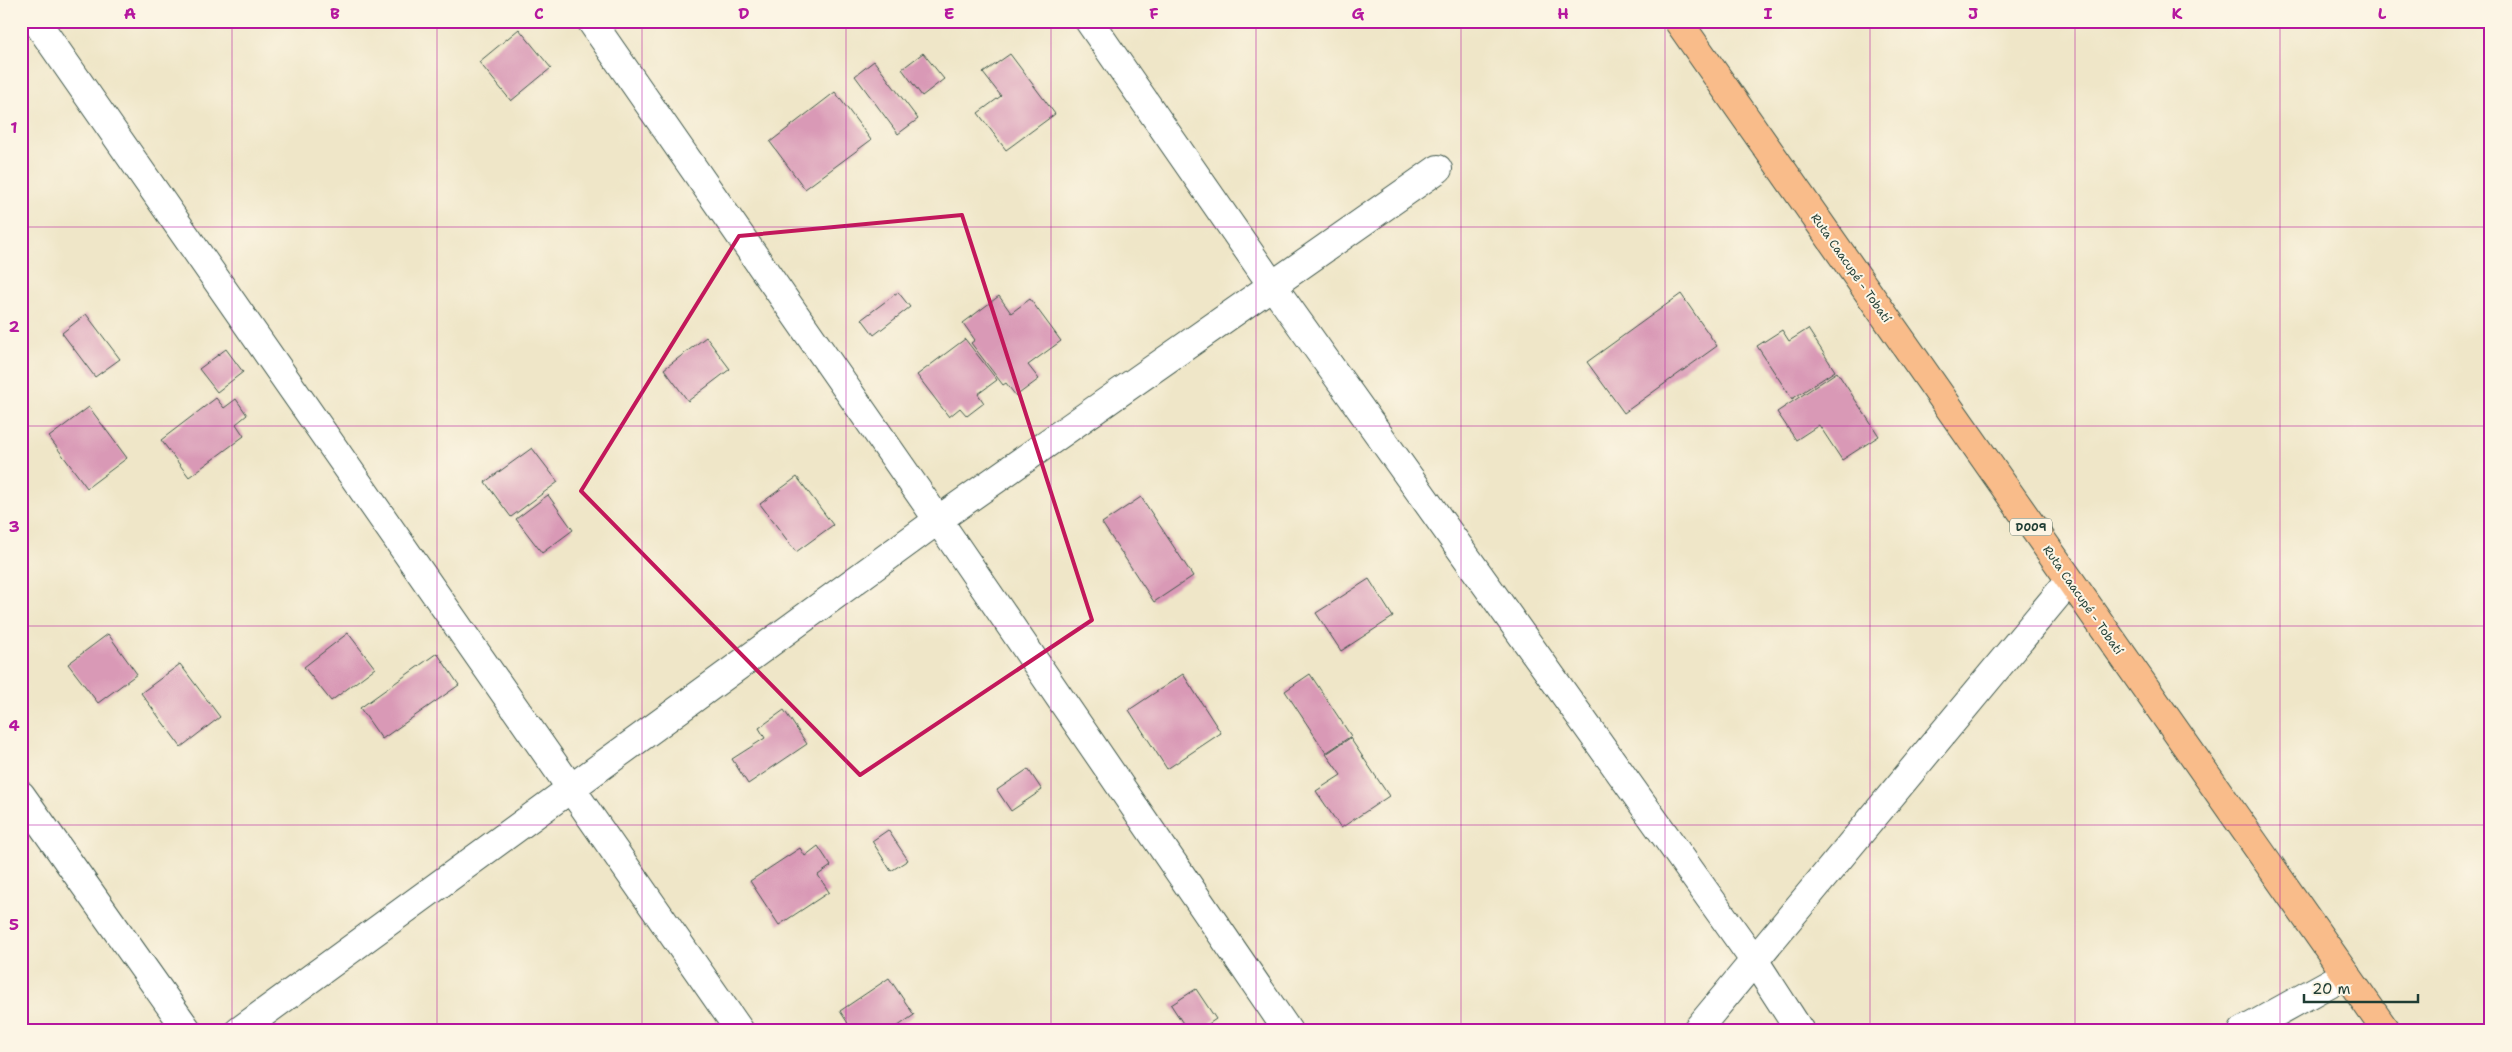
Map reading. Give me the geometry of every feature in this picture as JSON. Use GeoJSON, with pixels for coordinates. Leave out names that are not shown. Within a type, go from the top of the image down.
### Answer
{"type":"FeatureCollection","features":[{"type":"Feature","properties":{"kind":"main road","name":"Ruta Caacupé - Tobatí"},"geometry":{"type":"LineString","coordinates":[[1678,21],[2386,1031]]}},
{"type":"Feature","properties":{"kind":"street"},"geometry":{"type":"LineString","coordinates":[[36,21],[740,1031]]}},
{"type":"Feature","properties":{"kind":"street"},"geometry":{"type":"LineString","coordinates":[[591,21],[938,520],[1288,1031]]}},
{"type":"Feature","properties":{"kind":"street"},"geometry":{"type":"LineString","coordinates":[[1089,21],[1272,285],[1754,960],[1800,1031]]}},
{"type":"Feature","properties":{"kind":"street"},"geometry":{"type":"LineString","coordinates":[[239,1031],[938,520],[1438,169]]}},
{"type":"Feature","properties":{"kind":"street"},"geometry":{"type":"LineString","coordinates":[[1696,1031],[2069,581]]}},
{"type":"Feature","properties":{"kind":"street"},"geometry":{"type":"LineString","coordinates":[[21,795],[188,1031]]}},
{"type":"Feature","properties":{"kind":"street"},"geometry":{"type":"LineString","coordinates":[[2243,1031],[2346,974]]}},
{"type":"Feature","properties":{"kind":"highlighted area"},"geometry":{"type":"Polygon","coordinates":[[[962,215],[1092,620],[860,775],[581,491],[739,236],[962,215]]]}},
{"type":"Feature","properties":{"kind":"building"},"geometry":{"type":"Polygon","coordinates":[[[519,29],[551,68],[511,101],[479,62],[519,29]]]}},
{"type":"Feature","properties":{"kind":"building"},"geometry":{"type":"Polygon","coordinates":[[[923,53],[944,79],[922,96],[902,69],[923,53]]]}},
{"type":"Feature","properties":{"kind":"building"},"geometry":{"type":"Polygon","coordinates":[[[1010,54],[1055,114],[1006,150],[978,113],[1001,96],[983,73],[1010,54]]]}},
{"type":"Feature","properties":{"kind":"building"},"geometry":{"type":"Polygon","coordinates":[[[874,61],[918,119],[898,134],[855,76],[874,61]]]}},
{"type":"Feature","properties":{"kind":"building"},"geometry":{"type":"Polygon","coordinates":[[[835,92],[871,140],[805,189],[770,142],[835,92]]]}},
{"type":"Feature","properties":{"kind":"building"},"geometry":{"type":"Polygon","coordinates":[[[898,292],[910,307],[874,335],[862,319],[898,292]]]}},
{"type":"Feature","properties":{"kind":"building"},"geometry":{"type":"Polygon","coordinates":[[[1681,294],[1717,346],[1624,413],[1587,362],[1681,294]]]}},
{"type":"Feature","properties":{"kind":"building"},"geometry":{"type":"Polygon","coordinates":[[[999,296],[1011,313],[1030,299],[1061,341],[1028,365],[1039,379],[1016,396],[1006,383],[1003,385],[971,343],[975,340],[963,323],[999,296]]]}},
{"type":"Feature","properties":{"kind":"building"},"geometry":{"type":"Polygon","coordinates":[[[86,314],[120,359],[95,377],[62,333],[86,314]]]}},
{"type":"Feature","properties":{"kind":"building"},"geometry":{"type":"Polygon","coordinates":[[[1808,329],[1835,371],[1792,399],[1757,346],[1782,330],[1789,341],[1808,329]]]}},
{"type":"Feature","properties":{"kind":"building"},"geometry":{"type":"Polygon","coordinates":[[[706,337],[730,369],[688,401],[664,369],[706,337]]]}},
{"type":"Feature","properties":{"kind":"building"},"geometry":{"type":"Polygon","coordinates":[[[965,339],[997,380],[978,394],[984,403],[967,416],[960,408],[949,417],[917,375],[965,339]]]}},
{"type":"Feature","properties":{"kind":"building"},"geometry":{"type":"Polygon","coordinates":[[[226,349],[243,372],[217,392],[199,369],[226,349]]]}},
{"type":"Feature","properties":{"kind":"building"},"geometry":{"type":"Polygon","coordinates":[[[1837,372],[1879,436],[1842,460],[1819,425],[1796,440],[1777,412],[1837,372]]]}},
{"type":"Feature","properties":{"kind":"building"},"geometry":{"type":"Polygon","coordinates":[[[216,398],[224,408],[236,399],[247,415],[236,424],[244,436],[189,477],[161,440],[216,398]]]}},
{"type":"Feature","properties":{"kind":"building"},"geometry":{"type":"Polygon","coordinates":[[[89,407],[127,458],[87,488],[49,437],[89,407]]]}},
{"type":"Feature","properties":{"kind":"building"},"geometry":{"type":"Polygon","coordinates":[[[532,448],[558,482],[511,517],[485,482],[532,448]]]}},
{"type":"Feature","properties":{"kind":"building"},"geometry":{"type":"Polygon","coordinates":[[[797,477],[833,525],[796,552],[760,504],[797,477]]]}},
{"type":"Feature","properties":{"kind":"building"},"geometry":{"type":"Polygon","coordinates":[[[548,495],[573,530],[542,553],[516,519],[548,495]]]}},
{"type":"Feature","properties":{"kind":"building"},"geometry":{"type":"Polygon","coordinates":[[[1141,497],[1193,576],[1154,602],[1102,523],[1141,497]]]}},
{"type":"Feature","properties":{"kind":"building"},"geometry":{"type":"Polygon","coordinates":[[[1369,579],[1393,617],[1341,651],[1316,613],[1369,579]]]}},
{"type":"Feature","properties":{"kind":"building"},"geometry":{"type":"Polygon","coordinates":[[[348,633],[375,668],[331,701],[304,667],[348,633]]]}},
{"type":"Feature","properties":{"kind":"building"},"geometry":{"type":"Polygon","coordinates":[[[108,634],[137,674],[98,703],[68,664],[108,634]]]}},
{"type":"Feature","properties":{"kind":"building"},"geometry":{"type":"Polygon","coordinates":[[[437,653],[459,685],[382,739],[360,708],[437,653]]]}},
{"type":"Feature","properties":{"kind":"building"},"geometry":{"type":"Polygon","coordinates":[[[180,664],[220,717],[181,747],[141,693],[180,664]]]}},
{"type":"Feature","properties":{"kind":"building"},"geometry":{"type":"Polygon","coordinates":[[[1183,674],[1221,733],[1167,769],[1129,710],[1183,674]]]}},
{"type":"Feature","properties":{"kind":"building"},"geometry":{"type":"Polygon","coordinates":[[[1310,674],[1351,736],[1326,753],[1285,691],[1310,674]]]}},
{"type":"Feature","properties":{"kind":"building"},"geometry":{"type":"Polygon","coordinates":[[[784,710],[807,744],[748,784],[732,759],[765,738],[759,728],[784,710]]]}},
{"type":"Feature","properties":{"kind":"building"},"geometry":{"type":"Polygon","coordinates":[[[1350,738],[1389,796],[1341,828],[1316,791],[1341,775],[1326,754],[1350,738]]]}},
{"type":"Feature","properties":{"kind":"building"},"geometry":{"type":"Polygon","coordinates":[[[1028,769],[1042,790],[1011,811],[997,790],[1028,769]]]}},
{"type":"Feature","properties":{"kind":"building"},"geometry":{"type":"Polygon","coordinates":[[[888,830],[908,860],[891,871],[872,841],[888,830]]]}},
{"type":"Feature","properties":{"kind":"building"},"geometry":{"type":"Polygon","coordinates":[[[818,846],[831,866],[818,875],[829,892],[779,925],[750,881],[800,848],[805,856],[818,846]]]}},
{"type":"Feature","properties":{"kind":"building"},"geometry":{"type":"Polygon","coordinates":[[[889,978],[914,1015],[891,1031],[853,1031],[840,1011],[889,978]]]}},
{"type":"Feature","properties":{"kind":"building"},"geometry":{"type":"Polygon","coordinates":[[[1196,989],[1216,1019],[1198,1031],[1188,1031],[1171,1005],[1196,989]]]}}]}
